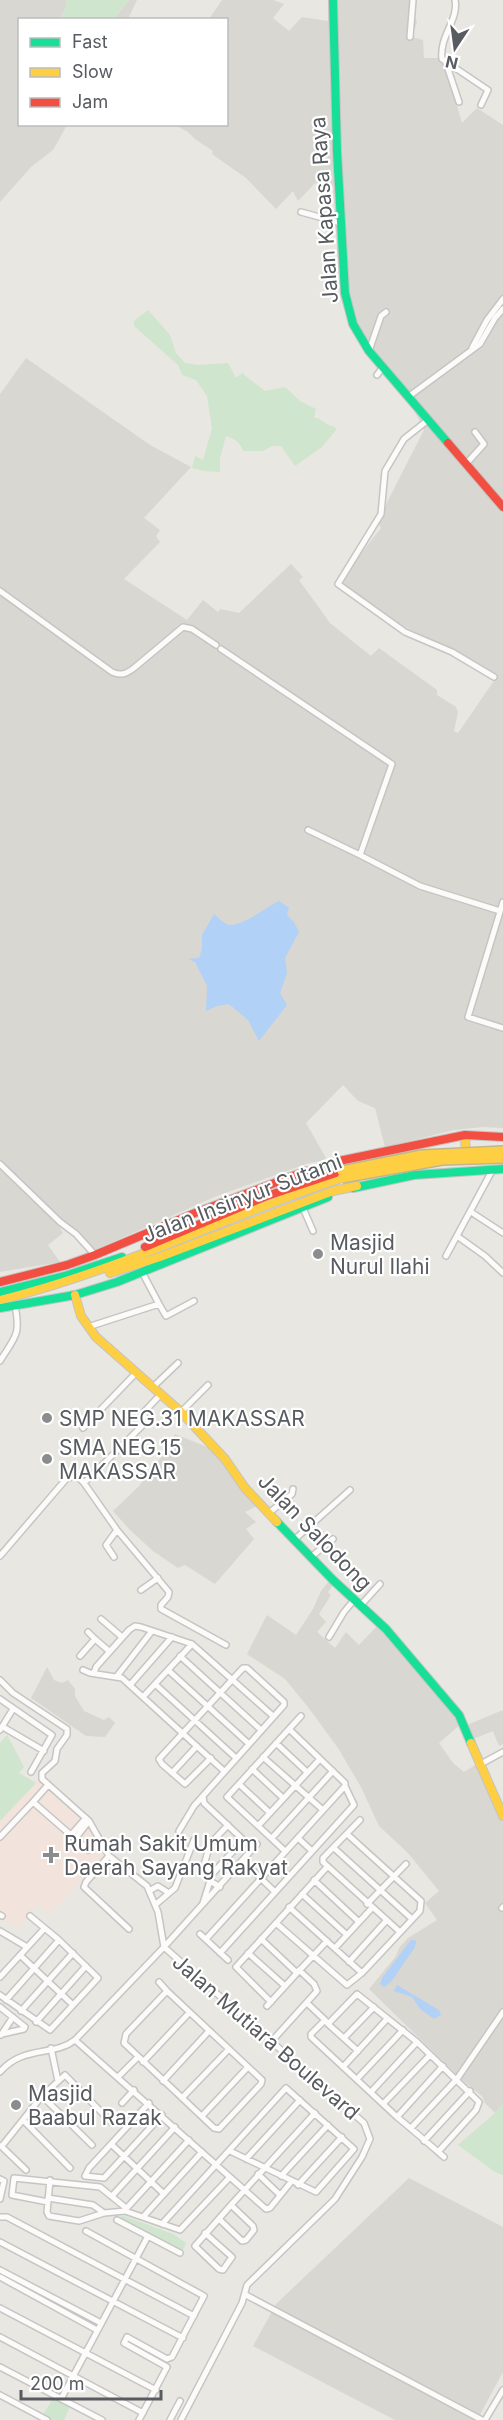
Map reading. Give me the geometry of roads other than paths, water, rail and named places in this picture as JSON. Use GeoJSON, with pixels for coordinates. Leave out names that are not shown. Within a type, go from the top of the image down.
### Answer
{"type":"FeatureCollection","features":[{"type":"Feature","properties":{"kind":"main road","name":"Jalan Kapasa Raya"},"geometry":{"type":"LineString","coordinates":[[333,0],[341,223],[348,312],[357,333],[380,371],[408,397],[503,507]]}},
{"type":"Feature","properties":{"kind":"main road"},"geometry":{"type":"LineString","coordinates":[[465,1135],[466,1170]]}},
{"type":"Feature","properties":{"kind":"main road"},"geometry":{"type":"LineString","coordinates":[[0,1282],[95,1256],[195,1213],[341,1170],[465,1135],[503,1137]]}},
{"type":"Feature","properties":{"kind":"main road","name":"Jalan Insinyur Sutami"},"geometry":{"type":"LineString","coordinates":[[0,1292],[65,1276],[123,1257],[233,1209],[341,1170],[422,1155],[503,1151]]}},
{"type":"Feature","properties":{"kind":"main road","name":"Jalan Insinyur Sutami"},"geometry":{"type":"LineString","coordinates":[[0,1299],[78,1280],[291,1194],[341,1170],[442,1160],[503,1158]]}},
{"type":"Feature","properties":{"kind":"main road"},"geometry":{"type":"LineString","coordinates":[[78,1280],[124,1270],[333,1191],[414,1175],[503,1169]]}},
{"type":"Feature","properties":{"kind":"main road"},"geometry":{"type":"LineString","coordinates":[[0,1308],[75,1295],[142,1272],[357,1186]]}},
{"type":"Feature","properties":{"kind":"main road","name":"Jalan Salodong"},"geometry":{"type":"LineString","coordinates":[[75,1295],[81,1316],[107,1349],[182,1412],[225,1459],[245,1488],[294,1540],[386,1629],[459,1714],[479,1765],[503,1816]]}},
{"type":"Feature","properties":{"kind":"street"},"geometry":{"type":"LineString","coordinates":[[410,37],[413,0]]}},
{"type":"Feature","properties":{"kind":"street"},"geometry":{"type":"LineString","coordinates":[[454,0],[455,12],[446,32],[442,58],[446,63],[488,90],[481,105]]}},
{"type":"Feature","properties":{"kind":"street"},"geometry":{"type":"LineString","coordinates":[[446,63],[459,102]]}},
{"type":"Feature","properties":{"kind":"street"},"geometry":{"type":"LineString","coordinates":[[301,212],[341,223]]}},
{"type":"Feature","properties":{"kind":"street"},"geometry":{"type":"LineString","coordinates":[[472,348],[494,309],[503,299]]}},
{"type":"Feature","properties":{"kind":"street"},"geometry":{"type":"LineString","coordinates":[[408,397],[480,344],[503,309]]}},
{"type":"Feature","properties":{"kind":"street"},"geometry":{"type":"LineString","coordinates":[[369,351],[381,316],[386,312]]}},
{"type":"Feature","properties":{"kind":"street"},"geometry":{"type":"LineString","coordinates":[[428,420],[404,439],[384,471],[381,514],[338,584],[405,632],[452,652],[494,677]]}},
{"type":"Feature","properties":{"kind":"street"},"geometry":{"type":"LineString","coordinates":[[466,464],[484,444],[475,432]]}},
{"type":"Feature","properties":{"kind":"street"},"geometry":{"type":"LineString","coordinates":[[0,591],[119,675],[128,673],[183,627],[192,629],[392,764],[360,855]]}},
{"type":"Feature","properties":{"kind":"street"},"geometry":{"type":"LineString","coordinates":[[308,830],[420,885],[500,911]]}},
{"type":"Feature","properties":{"kind":"street"},"geometry":{"type":"LineString","coordinates":[[503,902],[468,1017],[503,1028]]}},
{"type":"Feature","properties":{"kind":"street"},"geometry":{"type":"LineString","coordinates":[[0,1164],[60,1222],[71,1229],[95,1256]]}},
{"type":"Feature","properties":{"kind":"street"},"geometry":{"type":"LineString","coordinates":[[446,1256],[492,1169]]}},
{"type":"Feature","properties":{"kind":"street"},"geometry":{"type":"LineString","coordinates":[[303,1208],[313,1231]]}},
{"type":"Feature","properties":{"kind":"street"},"geometry":{"type":"LineString","coordinates":[[471,1212],[503,1233]]}},
{"type":"Feature","properties":{"kind":"street"},"geometry":{"type":"LineString","coordinates":[[457,1236],[503,1272]]}},
{"type":"Feature","properties":{"kind":"street"},"geometry":{"type":"LineString","coordinates":[[142,1272],[166,1316],[194,1301]]}},
{"type":"Feature","properties":{"kind":"street"},"geometry":{"type":"LineString","coordinates":[[88,1327],[159,1304]]}},
{"type":"Feature","properties":{"kind":"street"},"geometry":{"type":"LineString","coordinates":[[0,1354],[0,1361],[17,1332],[15,1306]]}},
{"type":"Feature","properties":{"kind":"street"},"geometry":{"type":"LineString","coordinates":[[153,1387],[178,1363]]}},
{"type":"Feature","properties":{"kind":"street"},"geometry":{"type":"LineString","coordinates":[[83,1428],[136,1373]]}},
{"type":"Feature","properties":{"kind":"street"},"geometry":{"type":"LineString","coordinates":[[182,1412],[208,1385]]}},
{"type":"Feature","properties":{"kind":"street"},"geometry":{"type":"LineString","coordinates":[[84,1483],[142,1426],[145,1411],[161,1394]]}},
{"type":"Feature","properties":{"kind":"street"},"geometry":{"type":"LineString","coordinates":[[0,1556],[67,1478],[77,1476],[117,1530],[169,1593],[161,1605],[162,1610],[226,1645]]}},
{"type":"Feature","properties":{"kind":"street"},"geometry":{"type":"LineString","coordinates":[[269,1513],[292,1494],[293,1489]]}},
{"type":"Feature","properties":{"kind":"street"},"geometry":{"type":"LineString","coordinates":[[294,1540],[350,1490]]}},
{"type":"Feature","properties":{"kind":"street"},"geometry":{"type":"LineString","coordinates":[[114,1557],[106,1549],[106,1545],[117,1530]]}},
{"type":"Feature","properties":{"kind":"street"},"geometry":{"type":"LineString","coordinates":[[311,1557],[333,1539]]}},
{"type":"Feature","properties":{"kind":"street"},"geometry":{"type":"LineString","coordinates":[[141,1590],[158,1578]]}},
{"type":"Feature","properties":{"kind":"street"},"geometry":{"type":"LineString","coordinates":[[329,1637],[344,1612],[380,1584]]}},
{"type":"Feature","properties":{"kind":"street"},"geometry":{"type":"LineString","coordinates":[[101,1619],[122,1637]]}},
{"type":"Feature","properties":{"kind":"street"},"geometry":{"type":"LineString","coordinates":[[110,1626],[129,1630]]}},
{"type":"Feature","properties":{"kind":"street"},"geometry":{"type":"LineString","coordinates":[[94,1673],[109,1651],[129,1630],[141,1627],[192,1644],[273,1716]]}},
{"type":"Feature","properties":{"kind":"street"},"geometry":{"type":"LineString","coordinates":[[117,1676],[153,1630]]}},
{"type":"Feature","properties":{"kind":"street"},"geometry":{"type":"LineString","coordinates":[[88,1632],[94,1640],[109,1651]]}},
{"type":"Feature","properties":{"kind":"street"},"geometry":{"type":"LineString","coordinates":[[130,1685],[172,1637]]}},
{"type":"Feature","properties":{"kind":"street"},"geometry":{"type":"LineString","coordinates":[[80,1656],[94,1640]]}},
{"type":"Feature","properties":{"kind":"street"},"geometry":{"type":"LineString","coordinates":[[143,1696],[192,1644]]}},
{"type":"Feature","properties":{"kind":"street"},"geometry":{"type":"LineString","coordinates":[[180,1656],[261,1730]]}},
{"type":"Feature","properties":{"kind":"street"},"geometry":{"type":"LineString","coordinates":[[179,1831],[194,1806],[284,1705],[284,1702],[249,1670],[243,1668],[159,1759],[183,1783],[187,1784],[211,1758]]}},
{"type":"Feature","properties":{"kind":"street"},"geometry":{"type":"LineString","coordinates":[[83,1670],[117,1676],[130,1685],[224,1771]]}},
{"type":"Feature","properties":{"kind":"street"},"geometry":{"type":"LineString","coordinates":[[168,1670],[249,1744]]}},
{"type":"Feature","properties":{"kind":"street"},"geometry":{"type":"LineString","coordinates":[[0,1680],[13,1693],[67,1730],[57,1749],[55,1761],[42,1773],[42,1779],[88,1820],[109,1856],[142,1881],[155,1905],[164,1947]]}},
{"type":"Feature","properties":{"kind":"street"},"geometry":{"type":"LineString","coordinates":[[155,1684],[236,1758]]}},
{"type":"Feature","properties":{"kind":"street"},"geometry":{"type":"LineString","coordinates":[[0,1699],[52,1735],[31,1772]]}},
{"type":"Feature","properties":{"kind":"street"},"geometry":{"type":"LineString","coordinates":[[13,1709],[1,1729],[44,1751]]}},
{"type":"Feature","properties":{"kind":"street"},"geometry":{"type":"LineString","coordinates":[[285,1851],[227,1798],[301,1716]]}},
{"type":"Feature","properties":{"kind":"street"},"geometry":{"type":"LineString","coordinates":[[220,1953],[352,1808],[354,1803],[345,1783],[289,1729]]}},
{"type":"Feature","properties":{"kind":"street"},"geometry":{"type":"LineString","coordinates":[[276,1743],[307,1772]]}},
{"type":"Feature","properties":{"kind":"street"},"geometry":{"type":"LineString","coordinates":[[172,1773],[197,1746]]}},
{"type":"Feature","properties":{"kind":"street"},"geometry":{"type":"LineString","coordinates":[[479,1765],[503,1752]]}},
{"type":"Feature","properties":{"kind":"street"},"geometry":{"type":"LineString","coordinates":[[263,1757],[323,1810]]}},
{"type":"Feature","properties":{"kind":"street"},"geometry":{"type":"LineString","coordinates":[[258,1826],[320,1759]]}},
{"type":"Feature","properties":{"kind":"street"},"geometry":{"type":"LineString","coordinates":[[252,1769],[283,1798]]}},
{"type":"Feature","properties":{"kind":"street"},"geometry":{"type":"LineString","coordinates":[[272,1838],[333,1771]]}},
{"type":"Feature","properties":{"kind":"street"},"geometry":{"type":"LineString","coordinates":[[239,1784],[270,1813]]}},
{"type":"Feature","properties":{"kind":"street"},"geometry":{"type":"LineString","coordinates":[[0,1837],[48,1785]]}},
{"type":"Feature","properties":{"kind":"street"},"geometry":{"type":"LineString","coordinates":[[206,1939],[345,1786]]}},
{"type":"Feature","properties":{"kind":"street"},"geometry":{"type":"LineString","coordinates":[[164,1947],[255,1847],[203,1801],[203,1796]]}},
{"type":"Feature","properties":{"kind":"street"},"geometry":{"type":"LineString","coordinates":[[33,1802],[88,1850]]}},
{"type":"Feature","properties":{"kind":"street"},"geometry":{"type":"LineString","coordinates":[[73,1837],[88,1820]]}},
{"type":"Feature","properties":{"kind":"street"},"geometry":{"type":"LineString","coordinates":[[360,1820],[322,1860],[400,1932]]}},
{"type":"Feature","properties":{"kind":"street"},"geometry":{"type":"LineString","coordinates":[[228,1825],[210,1844],[204,1865],[211,1873],[214,1872],[236,1848]]}},
{"type":"Feature","properties":{"kind":"street"},"geometry":{"type":"LineString","coordinates":[[276,1923],[346,1985],[362,1973],[420,1911],[422,1903],[347,1834]]}},
{"type":"Feature","properties":{"kind":"street"},"geometry":{"type":"LineString","coordinates":[[298,1838],[312,1851]]}},
{"type":"Feature","properties":{"kind":"street"},"geometry":{"type":"LineString","coordinates":[[155,1905],[173,1891],[194,1840]]}},
{"type":"Feature","properties":{"kind":"street"},"geometry":{"type":"LineString","coordinates":[[334,1848],[412,1919]]}},
{"type":"Feature","properties":{"kind":"street"},"geometry":{"type":"LineString","coordinates":[[109,1856],[84,1887],[129,1929]]}},
{"type":"Feature","properties":{"kind":"street"},"geometry":{"type":"LineString","coordinates":[[243,1861],[275,1893]]}},
{"type":"Feature","properties":{"kind":"street"},"geometry":{"type":"LineString","coordinates":[[335,1948],[359,1922],[380,1890],[406,1863]]}},
{"type":"Feature","properties":{"kind":"street"},"geometry":{"type":"LineString","coordinates":[[327,1867],[236,1969],[269,2004],[327,1941]]}},
{"type":"Feature","properties":{"kind":"street"},"geometry":{"type":"LineString","coordinates":[[314,1880],[359,1922]]}},
{"type":"Feature","properties":{"kind":"street"},"geometry":{"type":"LineString","coordinates":[[202,1905],[210,1881],[220,1887]]}},
{"type":"Feature","properties":{"kind":"street"},"geometry":{"type":"LineString","coordinates":[[149,1891],[158,1886],[169,1893]]}},
{"type":"Feature","properties":{"kind":"street"},"geometry":{"type":"LineString","coordinates":[[302,1894],[347,1935]]}},
{"type":"Feature","properties":{"kind":"street"},"geometry":{"type":"LineString","coordinates":[[289,1907],[362,1973]]}},
{"type":"Feature","properties":{"kind":"street"},"geometry":{"type":"LineString","coordinates":[[0,1995],[47,2030],[53,2028],[97,1979],[98,1976],[30,1916]]}},
{"type":"Feature","properties":{"kind":"street"},"geometry":{"type":"LineString","coordinates":[[349,1962],[386,1921]]}},
{"type":"Feature","properties":{"kind":"street"},"geometry":{"type":"LineString","coordinates":[[0,1977],[44,1929]]}},
{"type":"Feature","properties":{"kind":"street"},"geometry":{"type":"LineString","coordinates":[[0,1941],[3,1933],[27,1947]]}},
{"type":"Feature","properties":{"kind":"street"},"geometry":{"type":"LineString","coordinates":[[200,1934],[228,1960]]}},
{"type":"Feature","properties":{"kind":"street"},"geometry":{"type":"LineString","coordinates":[[6,2000],[59,1940]]}},
{"type":"Feature","properties":{"kind":"street"},"geometry":{"type":"LineString","coordinates":[[261,1940],[317,1989],[271,2042]]}},
{"type":"Feature","properties":{"kind":"street","name":"Jalan Mutiara Boulevard"},"geometry":{"type":"LineString","coordinates":[[0,2072],[8,2063],[23,2055],[68,2044],[75,2040],[164,1947],[364,2123],[370,2139],[362,2157],[335,2199],[245,2288],[246,2295],[181,2420]]}},
{"type":"Feature","properties":{"kind":"street"},"geometry":{"type":"LineString","coordinates":[[21,2011],[73,1953]]}},
{"type":"Feature","properties":{"kind":"street"},"geometry":{"type":"LineString","coordinates":[[248,1953],[285,1986]]}},
{"type":"Feature","properties":{"kind":"street"},"geometry":{"type":"LineString","coordinates":[[20,1955],[73,2005]]}},
{"type":"Feature","properties":{"kind":"street"},"geometry":{"type":"LineString","coordinates":[[36,2022],[86,1966]]}},
{"type":"Feature","properties":{"kind":"street"},"geometry":{"type":"LineString","coordinates":[[159,1982],[189,2013],[261,2078],[262,2083],[222,2128],[217,2129],[202,2116],[124,2043],[126,2034],[167,1991]]}},
{"type":"Feature","properties":{"kind":"street"},"geometry":{"type":"LineString","coordinates":[[438,2152],[478,2108],[479,2102],[417,2042],[357,1994],[311,2034],[311,2037],[424,2141],[444,2157]]}},
{"type":"Feature","properties":{"kind":"street"},"geometry":{"type":"LineString","coordinates":[[307,2003],[358,2051]]}},
{"type":"Feature","properties":{"kind":"street"},"geometry":{"type":"LineString","coordinates":[[0,2007],[25,2026],[24,2029],[1,2036]]}},
{"type":"Feature","properties":{"kind":"street"},"geometry":{"type":"LineString","coordinates":[[344,2038],[374,2007]]}},
{"type":"Feature","properties":{"kind":"street"},"geometry":{"type":"LineString","coordinates":[[411,2128],[457,2079],[503,2012]]}},
{"type":"Feature","properties":{"kind":"street"},"geometry":{"type":"LineString","coordinates":[[143,2062],[189,2013]]}},
{"type":"Feature","properties":{"kind":"street"},"geometry":{"type":"LineString","coordinates":[[1,2036],[14,2017]]}},
{"type":"Feature","properties":{"kind":"street"},"geometry":{"type":"LineString","coordinates":[[343,2067],[387,2019]]}},
{"type":"Feature","properties":{"kind":"street"},"geometry":{"type":"LineString","coordinates":[[357,2079],[403,2030]]}},
{"type":"Feature","properties":{"kind":"street"},"geometry":{"type":"LineString","coordinates":[[163,2081],[209,2031]]}},
{"type":"Feature","properties":{"kind":"street"},"geometry":{"type":"LineString","coordinates":[[75,2040],[267,2209],[291,2182]]}},
{"type":"Feature","properties":{"kind":"street"},"geometry":{"type":"LineString","coordinates":[[371,2092],[417,2042]]}},
{"type":"Feature","properties":{"kind":"street"},"geometry":{"type":"LineString","coordinates":[[51,2048],[58,2081]]}},
{"type":"Feature","properties":{"kind":"street"},"geometry":{"type":"LineString","coordinates":[[182,2098],[229,2049]]}},
{"type":"Feature","properties":{"kind":"street"},"geometry":{"type":"LineString","coordinates":[[384,2103],[430,2055]]}},
{"type":"Feature","properties":{"kind":"street"},"geometry":{"type":"LineString","coordinates":[[118,2077],[138,2057]]}},
{"type":"Feature","properties":{"kind":"street"},"geometry":{"type":"LineString","coordinates":[[397,2116],[442,2066]]}},
{"type":"Feature","properties":{"kind":"street"},"geometry":{"type":"LineString","coordinates":[[202,2116],[248,2067]]}},
{"type":"Feature","properties":{"kind":"street"},"geometry":{"type":"LineString","coordinates":[[26,2170],[1,2145],[42,2096],[65,2075],[112,2123]]}},
{"type":"Feature","properties":{"kind":"street"},"geometry":{"type":"LineString","coordinates":[[162,2224],[286,2088],[352,2146],[353,2152],[316,2192],[230,2151]]}},
{"type":"Feature","properties":{"kind":"street"},"geometry":{"type":"LineString","coordinates":[[122,2103],[134,2090]]}},
{"type":"Feature","properties":{"kind":"street"},"geometry":{"type":"LineString","coordinates":[[424,2141],[470,2091]]}},
{"type":"Feature","properties":{"kind":"street"},"geometry":{"type":"LineString","coordinates":[[42,2096],[92,2145]]}},
{"type":"Feature","properties":{"kind":"street"},"geometry":{"type":"LineString","coordinates":[[246,2159],[300,2100]]}},
{"type":"Feature","properties":{"kind":"street"},"geometry":{"type":"LineString","coordinates":[[149,2103],[85,2176],[104,2178],[162,2115]]}},
{"type":"Feature","properties":{"kind":"street"},"geometry":{"type":"LineString","coordinates":[[205,2233],[232,2258],[223,2270],[195,2247],[205,2233],[315,2113]]}},
{"type":"Feature","properties":{"kind":"street"},"geometry":{"type":"LineString","coordinates":[[23,2120],[70,2168]]}},
{"type":"Feature","properties":{"kind":"street"},"geometry":{"type":"LineString","coordinates":[[281,2176],[328,2125]]}},
{"type":"Feature","properties":{"kind":"street"},"geometry":{"type":"LineString","coordinates":[[112,2196],[175,2127]]}},
{"type":"Feature","properties":{"kind":"street"},"geometry":{"type":"LineString","coordinates":[[298,2185],[342,2137]]}},
{"type":"Feature","properties":{"kind":"street"},"geometry":{"type":"LineString","coordinates":[[50,2180],[47,2212],[49,2216],[79,2221],[104,2213],[126,2210],[189,2140]]}},
{"type":"Feature","properties":{"kind":"street"},"geometry":{"type":"LineString","coordinates":[[111,2144],[164,2194]]}},
{"type":"Feature","properties":{"kind":"street"},"geometry":{"type":"LineString","coordinates":[[143,2217],[202,2152]]}},
{"type":"Feature","properties":{"kind":"street"},"geometry":{"type":"LineString","coordinates":[[258,2174],[280,2195]]}},
{"type":"Feature","properties":{"kind":"street"},"geometry":{"type":"LineString","coordinates":[[104,2213],[91,2205],[15,2196],[11,2192],[15,2177],[100,2187],[126,2210],[182,2230],[230,2178]]}},
{"type":"Feature","properties":{"kind":"street"},"geometry":{"type":"LineString","coordinates":[[0,2199],[2,2180]]}},
{"type":"Feature","properties":{"kind":"street"},"geometry":{"type":"LineString","coordinates":[[219,2219],[242,2241],[246,2240],[254,2230],[254,2226],[231,2205]]}},
{"type":"Feature","properties":{"kind":"street"},"geometry":{"type":"LineString","coordinates":[[3,2217],[194,2316]]}},
{"type":"Feature","properties":{"kind":"street"},"geometry":{"type":"LineString","coordinates":[[117,2220],[180,2253]]}},
{"type":"Feature","properties":{"kind":"street"},"geometry":{"type":"LineString","coordinates":[[86,2231],[204,2296],[183,2338],[172,2357],[166,2362]]}},
{"type":"Feature","properties":{"kind":"street"},"geometry":{"type":"LineString","coordinates":[[61,2399],[148,2236]]}},
{"type":"Feature","properties":{"kind":"street"},"geometry":{"type":"LineString","coordinates":[[0,2242],[183,2338]]}},
{"type":"Feature","properties":{"kind":"street"},"geometry":{"type":"LineString","coordinates":[[0,2270],[3,2276],[97,2330]]}},
{"type":"Feature","properties":{"kind":"street"},"geometry":{"type":"LineString","coordinates":[[3,2276],[101,2323]]}},
{"type":"Feature","properties":{"kind":"street"},"geometry":{"type":"LineString","coordinates":[[246,2295],[483,2420],[503,2390]]}},
{"type":"Feature","properties":{"kind":"street"},"geometry":{"type":"LineString","coordinates":[[0,2308],[156,2390]]}},
{"type":"Feature","properties":{"kind":"street"},"geometry":{"type":"LineString","coordinates":[[0,2337],[143,2413]]}},
{"type":"Feature","properties":{"kind":"street"},"geometry":{"type":"LineString","coordinates":[[124,2343],[166,2362]]}},
{"type":"Feature","properties":{"kind":"street"},"geometry":{"type":"LineString","coordinates":[[139,2420],[167,2370],[166,2362]]}},
{"type":"Feature","properties":{"kind":"street"},"geometry":{"type":"LineString","coordinates":[[0,2367],[102,2420]]}},
{"type":"Feature","properties":{"kind":"street"},"geometry":{"type":"LineString","coordinates":[[0,2395],[47,2420]]}},
{"type":"Feature","properties":{"kind":"street"},"geometry":{"type":"LineString","coordinates":[[170,2420],[180,2401]]}},
{"type":"Feature","properties":{"kind":"water"},"geometry":{"type":"Polygon","coordinates":[[[279,901],[289,908],[287,915],[299,932],[285,958],[287,973],[280,993],[287,1005],[259,1041],[248,1020],[229,1004],[206,1011],[207,986],[195,962],[188,959],[199,958],[202,949],[202,935],[214,914],[226,924],[237,924],[279,901]]]}},
{"type":"Feature","properties":{"kind":"water"},"geometry":{"type":"Polygon","coordinates":[[[411,1940],[415,1940],[415,1947],[391,1982],[384,1987],[380,1984],[382,1978],[411,1940]]]}},
{"type":"Feature","properties":{"kind":"water"},"geometry":{"type":"Polygon","coordinates":[[[397,1985],[439,2010],[441,2015],[434,2019],[420,2009],[412,1997],[394,1991],[397,1985]]]}},
{"type":"Feature","properties":{"kind":"place","name":"Masjid Nurul Ilahi"},"geometry":{"type":"Point","coordinates":[318,1254]}},
{"type":"Feature","properties":{"kind":"place","name":"SMP NEG.31 MAKASSAR"},"geometry":{"type":"Point","coordinates":[47,1418]}},
{"type":"Feature","properties":{"kind":"place","name":"SMA NEG.15 MAKASSAR"},"geometry":{"type":"Point","coordinates":[47,1459]}},
{"type":"Feature","properties":{"kind":"place","name":"Rumah Sakit Umum Daerah Sayang Rakyat"},"geometry":{"type":"Point","coordinates":[51,1855]}},
{"type":"Feature","properties":{"kind":"place","name":"Masjid Baabul Razak"},"geometry":{"type":"Point","coordinates":[16,2105]}}]}
